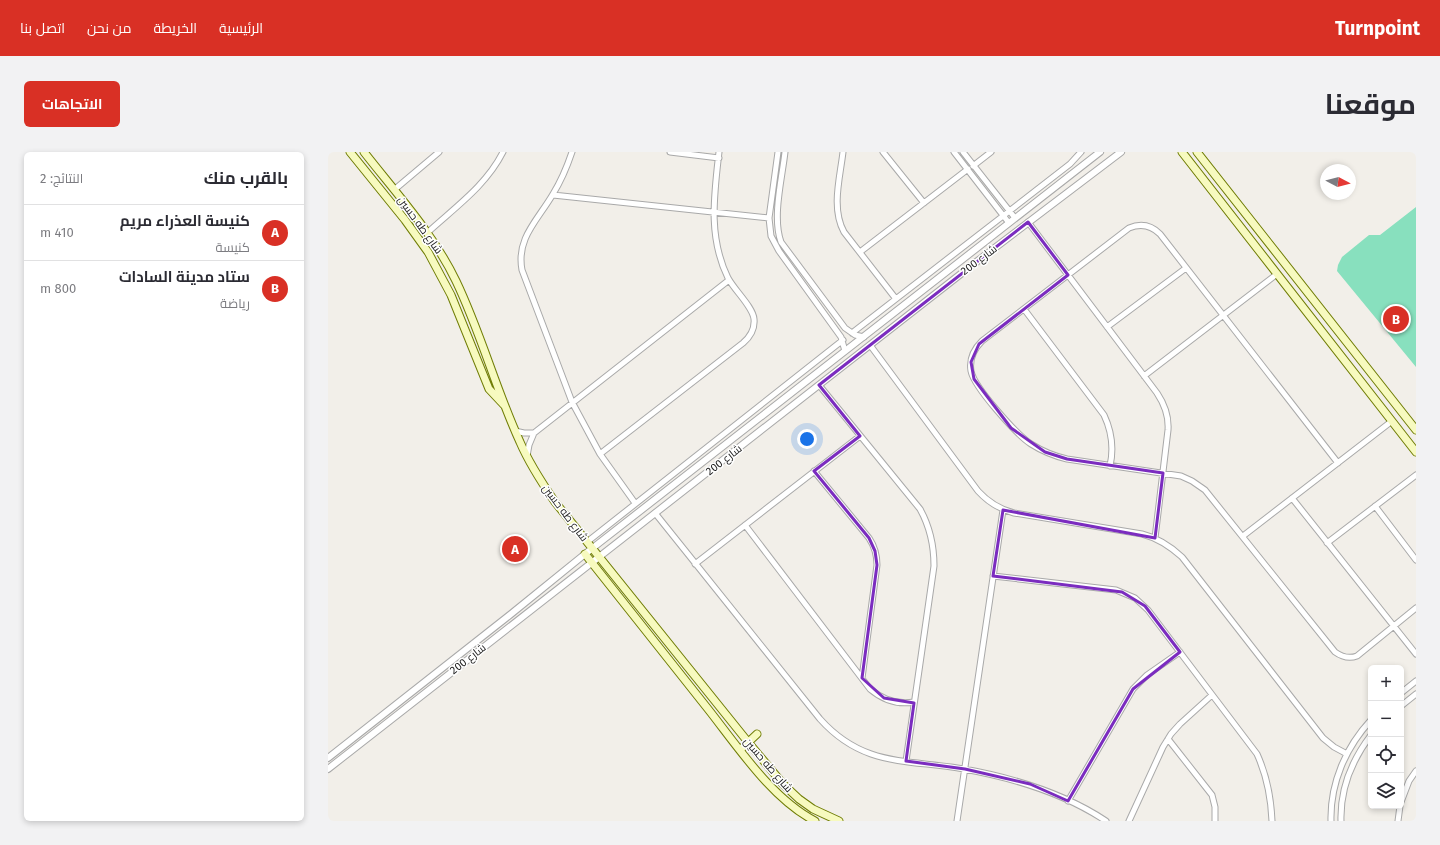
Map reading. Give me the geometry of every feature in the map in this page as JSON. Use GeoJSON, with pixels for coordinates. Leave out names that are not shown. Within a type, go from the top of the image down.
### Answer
{"type":"FeatureCollection","features":[{"type":"Feature","properties":{"kind":"main road","name":"شارع طه حسين"},"geometry":{"type":"LineString","coordinates":[[350,152],[405,220],[437,266],[452,295],[489,389],[506,406]]}},
{"type":"Feature","properties":{"kind":"main road","name":"شارع طه حسين"},"geometry":{"type":"LineString","coordinates":[[364,152],[427,233],[444,258],[461,291],[515,431],[527,458],[555,502],[748,742],[790,791],[814,809],[839,821]]}},
{"type":"Feature","properties":{"kind":"main road"},"geometry":{"type":"LineString","coordinates":[[1182,152],[1416,452]]}},
{"type":"Feature","properties":{"kind":"main road"},"geometry":{"type":"LineString","coordinates":[[1197,152],[1416,430]]}},
{"type":"Feature","properties":{"kind":"main road","name":"شارع طه حسين"},"geometry":{"type":"LineString","coordinates":[[585,554],[740,750],[783,799],[815,821]]}},
{"type":"Feature","properties":{"kind":"main road"},"geometry":{"type":"LineString","coordinates":[[740,750],[757,734]]}},
{"type":"Feature","properties":{"kind":"street"},"geometry":{"type":"LineString","coordinates":[[394,190],[439,152]]}},
{"type":"Feature","properties":{"kind":"street"},"geometry":{"type":"LineString","coordinates":[[427,233],[478,187],[489,175],[503,152]]}},
{"type":"Feature","properties":{"kind":"street"},"geometry":{"type":"LineString","coordinates":[[572,152],[553,195],[524,240],[520,263],[523,276],[572,402],[600,454],[635,504]]}},
{"type":"Feature","properties":{"kind":"street"},"geometry":{"type":"LineString","coordinates":[[670,152],[719,158]]}},
{"type":"Feature","properties":{"kind":"street"},"geometry":{"type":"LineString","coordinates":[[600,454],[748,339],[752,333],[754,326],[753,313],[729,280],[718,254],[715,240],[714,212],[719,152]]}},
{"type":"Feature","properties":{"kind":"street"},"geometry":{"type":"LineString","coordinates":[[778,152],[769,218],[770,228],[775,243],[843,340],[846,351]]}},
{"type":"Feature","properties":{"kind":"street"},"geometry":{"type":"LineString","coordinates":[[785,152],[777,216],[779,236],[785,248],[845,328],[852,333],[864,337]]}},
{"type":"Feature","properties":{"kind":"street"},"geometry":{"type":"LineString","coordinates":[[843,152],[837,202],[838,218],[844,232],[896,299]]}},
{"type":"Feature","properties":{"kind":"street"},"geometry":{"type":"LineString","coordinates":[[884,152],[924,203]]}},
{"type":"Feature","properties":{"kind":"street"},"geometry":{"type":"LineString","coordinates":[[954,152],[1009,223]]}},
{"type":"Feature","properties":{"kind":"street"},"geometry":{"type":"LineString","coordinates":[[963,152],[1015,218]]}},
{"type":"Feature","properties":{"kind":"street"},"geometry":{"type":"LineString","coordinates":[[974,166],[992,152]]}},
{"type":"Feature","properties":{"kind":"street"},"geometry":{"type":"LineString","coordinates":[[852,333],[1070,164],[1081,152]]}},
{"type":"Feature","properties":{"kind":"street","name":"شارع 200"},"geometry":{"type":"LineString","coordinates":[[328,758],[585,554],[1100,152]]}},
{"type":"Feature","properties":{"kind":"street","name":"شارع 200"},"geometry":{"type":"LineString","coordinates":[[328,769],[1028,222],[1121,152]]}},
{"type":"Feature","properties":{"kind":"street"},"geometry":{"type":"LineString","coordinates":[[860,252],[968,169]]}},
{"type":"Feature","properties":{"kind":"street"},"geometry":{"type":"LineString","coordinates":[[553,195],[769,218]]}},
{"type":"Feature","properties":{"kind":"street"},"geometry":{"type":"LineString","coordinates":[[1028,222],[1162,402],[1168,418],[1168,430],[1155,538]]}},
{"type":"Feature","properties":{"kind":"street"},"geometry":{"type":"LineString","coordinates":[[1338,463],[1157,231],[1151,227],[1140,225],[1129,228],[976,347],[972,354],[970,362],[974,379],[1012,428],[1030,444],[1060,458],[1163,473],[1186,478],[1201,487],[1243,536],[1335,652],[1341,656],[1348,658],[1357,656],[1416,608]]}},
{"type":"Feature","properties":{"kind":"street"},"geometry":{"type":"LineString","coordinates":[[1107,327],[1186,268]]}},
{"type":"Feature","properties":{"kind":"street"},"geometry":{"type":"LineString","coordinates":[[1144,376],[1277,274]]}},
{"type":"Feature","properties":{"kind":"street"},"geometry":{"type":"LineString","coordinates":[[527,458],[529,445],[534,432],[729,280]]}},
{"type":"Feature","properties":{"kind":"street"},"geometry":{"type":"LineString","coordinates":[[1024,309],[1104,415],[1110,428],[1112,440],[1110,466]]}},
{"type":"Feature","properties":{"kind":"street"},"geometry":{"type":"LineString","coordinates":[[587,542],[843,340]]}},
{"type":"Feature","properties":{"kind":"street"},"geometry":{"type":"LineString","coordinates":[[870,345],[978,491],[988,500],[1003,510],[1014,513],[1142,534],[1167,544],[1182,558],[1323,738],[1334,747],[1347,754]]}},
{"type":"Feature","properties":{"kind":"street"},"geometry":{"type":"LineString","coordinates":[[819,385],[920,509],[932,539],[934,566],[906,761]]}},
{"type":"Feature","properties":{"kind":"street"},"geometry":{"type":"LineString","coordinates":[[1243,536],[1392,421]]}},
{"type":"Feature","properties":{"kind":"street"},"geometry":{"type":"LineString","coordinates":[[515,431],[524,433],[534,432]]}},
{"type":"Feature","properties":{"kind":"street"},"geometry":{"type":"LineString","coordinates":[[695,564],[860,436]]}},
{"type":"Feature","properties":{"kind":"street"},"geometry":{"type":"LineString","coordinates":[[814,471],[869,538],[874,547],[877,565],[862,678]]}},
{"type":"Feature","properties":{"kind":"street"},"geometry":{"type":"LineString","coordinates":[[1327,543],[1416,475]]}},
{"type":"Feature","properties":{"kind":"street"},"geometry":{"type":"LineString","coordinates":[[1292,498],[1416,654]]}},
{"type":"Feature","properties":{"kind":"street"},"geometry":{"type":"LineString","coordinates":[[1375,506],[1416,560]]}},
{"type":"Feature","properties":{"kind":"street"},"geometry":{"type":"LineString","coordinates":[[957,821],[1003,510]]}},
{"type":"Feature","properties":{"kind":"street"},"geometry":{"type":"LineString","coordinates":[[655,513],[820,719],[830,730],[847,743],[867,753],[884,758],[965,769],[1030,784],[1068,800],[1106,821]]}},
{"type":"Feature","properties":{"kind":"street"},"geometry":{"type":"LineString","coordinates":[[745,525],[870,689],[884,698],[899,703],[914,702]]}},
{"type":"Feature","properties":{"kind":"street"},"geometry":{"type":"LineString","coordinates":[[993,576],[1109,589],[1122,592],[1135,598],[1144,606],[1180,652],[1257,754],[1264,769],[1269,791],[1272,821]]}},
{"type":"Feature","properties":{"kind":"street"},"geometry":{"type":"LineString","coordinates":[[1068,800],[1133,689],[1147,676],[1180,652]]}},
{"type":"Feature","properties":{"kind":"street"},"geometry":{"type":"LineString","coordinates":[[1404,691],[1416,681]]}},
{"type":"Feature","properties":{"kind":"street"},"geometry":{"type":"LineString","coordinates":[[1404,704],[1416,694]]}},
{"type":"Feature","properties":{"kind":"street"},"geometry":{"type":"LineString","coordinates":[[1129,821],[1168,739],[1180,724],[1212,695]]}},
{"type":"Feature","properties":{"kind":"street"},"geometry":{"type":"LineString","coordinates":[[1331,821],[1334,789],[1337,777],[1347,754],[1368,724]]}},
{"type":"Feature","properties":{"kind":"street"},"geometry":{"type":"LineString","coordinates":[[1341,821],[1342,802],[1346,780],[1355,759],[1369,737]]}},
{"type":"Feature","properties":{"kind":"street"},"geometry":{"type":"LineString","coordinates":[[1168,739],[1212,795],[1215,807],[1215,821]]}},
{"type":"Feature","properties":{"kind":"street"},"geometry":{"type":"LineString","coordinates":[[1404,794],[1409,781],[1416,771]]}},
{"type":"Feature","properties":{"kind":"street"},"geometry":{"type":"LineString","coordinates":[[1398,821],[1400,809]]}},
{"type":"Feature","properties":{"kind":"highlighted area"},"geometry":{"type":"Polygon","coordinates":[[[1028,222],[1068,275],[979,344],[971,362],[974,379],[1011,428],[1045,452],[1067,459],[1163,473],[1155,538],[1003,510],[993,576],[1122,592],[1145,606],[1180,652],[1133,689],[1068,801],[1030,784],[965,769],[906,761],[914,703],[884,698],[862,678],[877,565],[875,551],[869,538],[814,471],[860,436],[819,385],[1028,222]]]}},
{"type":"Feature","properties":{"kind":"green space"},"geometry":{"type":"Polygon","coordinates":[[[1416,207],[1416,367],[1337,271],[1342,257],[1369,235],[1380,235],[1416,207]]]}},
{"type":"Feature","properties":{"kind":"place","name":"ستاد مدينة السادات"},"geometry":{"type":"Point","coordinates":[1396,319]}},
{"type":"Feature","properties":{"kind":"place","name":"كنيسة العذراء مريم"},"geometry":{"type":"Point","coordinates":[515,549]}}]}
